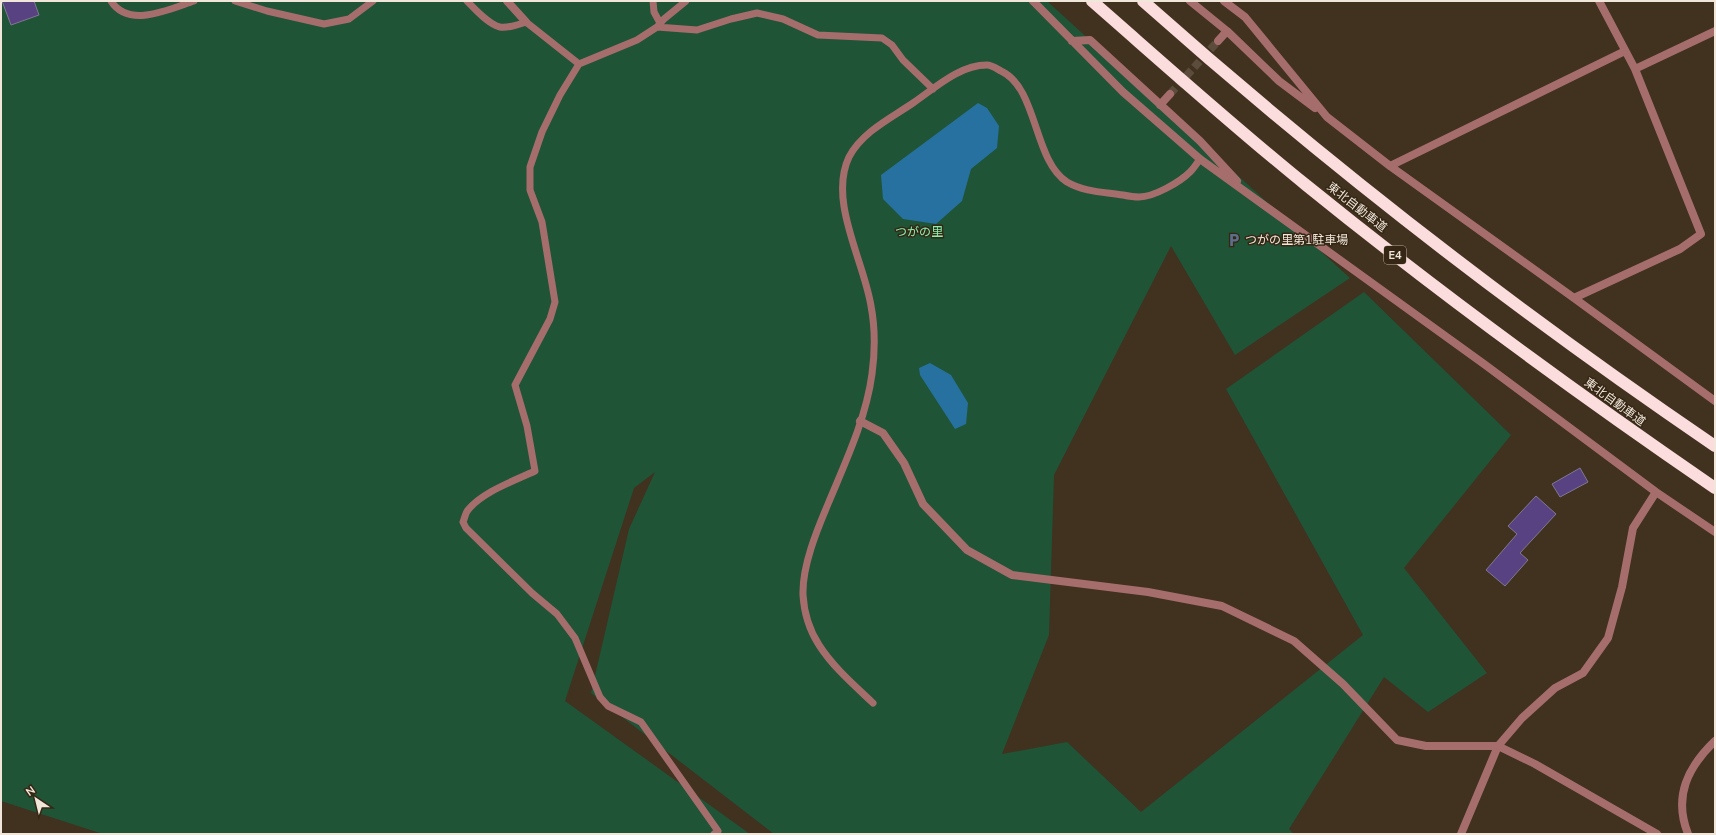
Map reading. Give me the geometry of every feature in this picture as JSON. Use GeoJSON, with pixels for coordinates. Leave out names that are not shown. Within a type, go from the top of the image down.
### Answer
{"type":"FeatureCollection","features":[{"type":"Feature","properties":{"kind":"highway","name":"東北自動車道"},"geometry":{"type":"LineString","coordinates":[[1092,1],[1263,149],[1360,227],[1527,356],[1715,488]]}},
{"type":"Feature","properties":{"kind":"highway","name":"東北自動車道"},"geometry":{"type":"LineString","coordinates":[[1142,1],[1248,93],[1465,268],[1637,393],[1715,446]]}},
{"type":"Feature","properties":{"kind":"street"},"geometry":{"type":"LineString","coordinates":[[507,1],[526,22]]}},
{"type":"Feature","properties":{"kind":"street"},"geometry":{"type":"LineString","coordinates":[[1033,1],[1123,92],[1200,159],[1484,364],[1656,492],[1715,532]]}},
{"type":"Feature","properties":{"kind":"street"},"geometry":{"type":"LineString","coordinates":[[1190,1],[1227,31],[1279,80],[1390,166],[1715,401]]}},
{"type":"Feature","properties":{"kind":"street"},"geometry":{"type":"LineString","coordinates":[[1224,1],[1245,17],[1327,117]]}},
{"type":"Feature","properties":{"kind":"street"},"geometry":{"type":"LineString","coordinates":[[1574,298],[1680,249],[1701,234],[1635,69],[1599,1]]}},
{"type":"Feature","properties":{"kind":"street"},"geometry":{"type":"LineString","coordinates":[[1218,41],[1227,31]]}},
{"type":"Feature","properties":{"kind":"street"},"geometry":{"type":"LineString","coordinates":[[1635,69],[1715,31]]}},
{"type":"Feature","properties":{"kind":"street"},"geometry":{"type":"LineString","coordinates":[[1072,41],[1090,40],[1200,141],[1248,194]]}},
{"type":"Feature","properties":{"kind":"street"},"geometry":{"type":"LineString","coordinates":[[1390,166],[1625,51]]}},
{"type":"Feature","properties":{"kind":"street"},"geometry":{"type":"LineString","coordinates":[[1160,104],[1170,94]]}},
{"type":"Feature","properties":{"kind":"street"},"geometry":{"type":"LineString","coordinates":[[860,421],[883,433],[904,463],[923,504],[966,550],[1012,576],[1148,592],[1222,606],[1294,641],[1343,684],[1397,740],[1426,746],[1498,746],[1535,764],[1657,834]]}},
{"type":"Feature","properties":{"kind":"street"},"geometry":{"type":"LineString","coordinates":[[1461,834],[1498,746],[1522,718],[1555,688],[1583,673],[1608,638],[1622,587],[1633,528],[1656,492]]}},
{"type":"Feature","properties":{"kind":"street"},"geometry":{"type":"LineString","coordinates":[[1688,834],[1684,825],[1681,805],[1685,782],[1702,753],[1715,741]]}},
{"type":"Feature","properties":{"kind":"lane"},"geometry":{"type":"LineString","coordinates":[[111,1],[125,14],[147,16],[194,1]]}},
{"type":"Feature","properties":{"kind":"lane"},"geometry":{"type":"LineString","coordinates":[[235,1],[275,13],[324,24],[349,19],[373,1]]}},
{"type":"Feature","properties":{"kind":"lane"},"geometry":{"type":"LineString","coordinates":[[467,1],[484,18],[500,27],[526,22],[579,64]]}},
{"type":"Feature","properties":{"kind":"lane"},"geometry":{"type":"LineString","coordinates":[[654,1],[654,12],[659,25]]}},
{"type":"Feature","properties":{"kind":"lane"},"geometry":{"type":"LineString","coordinates":[[686,1],[659,25],[637,40],[579,64],[560,95],[542,132],[530,167],[530,190],[542,222],[555,302],[550,319],[515,385],[527,426],[535,471],[502,486],[477,501],[467,511],[463,522],[466,528],[532,593],[557,614],[575,638],[600,698],[608,706],[641,722],[718,831],[714,834]]}},
{"type":"Feature","properties":{"kind":"lane"},"geometry":{"type":"LineString","coordinates":[[659,25],[697,30],[757,13],[784,19],[818,35],[882,38],[892,45],[903,60],[933,89]]}},
{"type":"Feature","properties":{"kind":"lane"},"geometry":{"type":"LineString","coordinates":[[873,703],[836,668],[818,644],[807,618],[803,594],[807,564],[815,536],[853,443],[872,374],[874,336],[871,306],[863,270],[843,201],[843,177],[849,157],[874,128],[933,89],[964,69],[989,65],[1009,74],[1022,93],[1032,114],[1048,162],[1066,181],[1086,190],[1140,197],[1167,188],[1190,172],[1200,159]]}},
{"type":"Feature","properties":{"kind":"green space","name":"つがの里"},"geometry":{"type":"Polygon","coordinates":[[[1,1],[1047,1],[1350,278],[1235,355],[1171,246],[1054,475],[1049,635],[1002,754],[1067,742],[1141,812],[1363,635],[1226,389],[1364,292],[1511,435],[1404,568],[1487,673],[1428,712],[1384,677],[1289,829],[1294,834],[774,834],[591,693],[629,529],[655,472],[634,488],[565,701],[750,834],[103,834],[1,801],[1,1]]]}},
{"type":"Feature","properties":{"kind":"water"},"geometry":{"type":"Polygon","coordinates":[[[978,103],[987,108],[999,126],[997,148],[971,169],[962,201],[936,224],[903,219],[883,199],[881,175],[978,103]]]}},
{"type":"Feature","properties":{"kind":"water"},"geometry":{"type":"Polygon","coordinates":[[[930,363],[951,375],[968,403],[966,424],[955,429],[920,375],[919,368],[930,363]]]}},
{"type":"Feature","properties":{"kind":"building"},"geometry":{"type":"Polygon","coordinates":[[[2,1],[34,1],[39,15],[11,25],[2,1]]]}},
{"type":"Feature","properties":{"kind":"building"},"geometry":{"type":"Polygon","coordinates":[[[1580,468],[1588,482],[1560,497],[1552,484],[1580,468]]]}},
{"type":"Feature","properties":{"kind":"building"},"geometry":{"type":"Polygon","coordinates":[[[1536,496],[1556,514],[1520,553],[1528,560],[1505,586],[1486,570],[1517,534],[1508,526],[1536,496]]]}},
{"type":"Feature","properties":{"kind":"tunnel"},"geometry":{"type":"LineString","coordinates":[[1170,94],[1218,41]]}},
{"type":"Feature","properties":{"kind":"place","name":"つがの里第1駐車場"},"geometry":{"type":"Point","coordinates":[1234,240]}}]}
